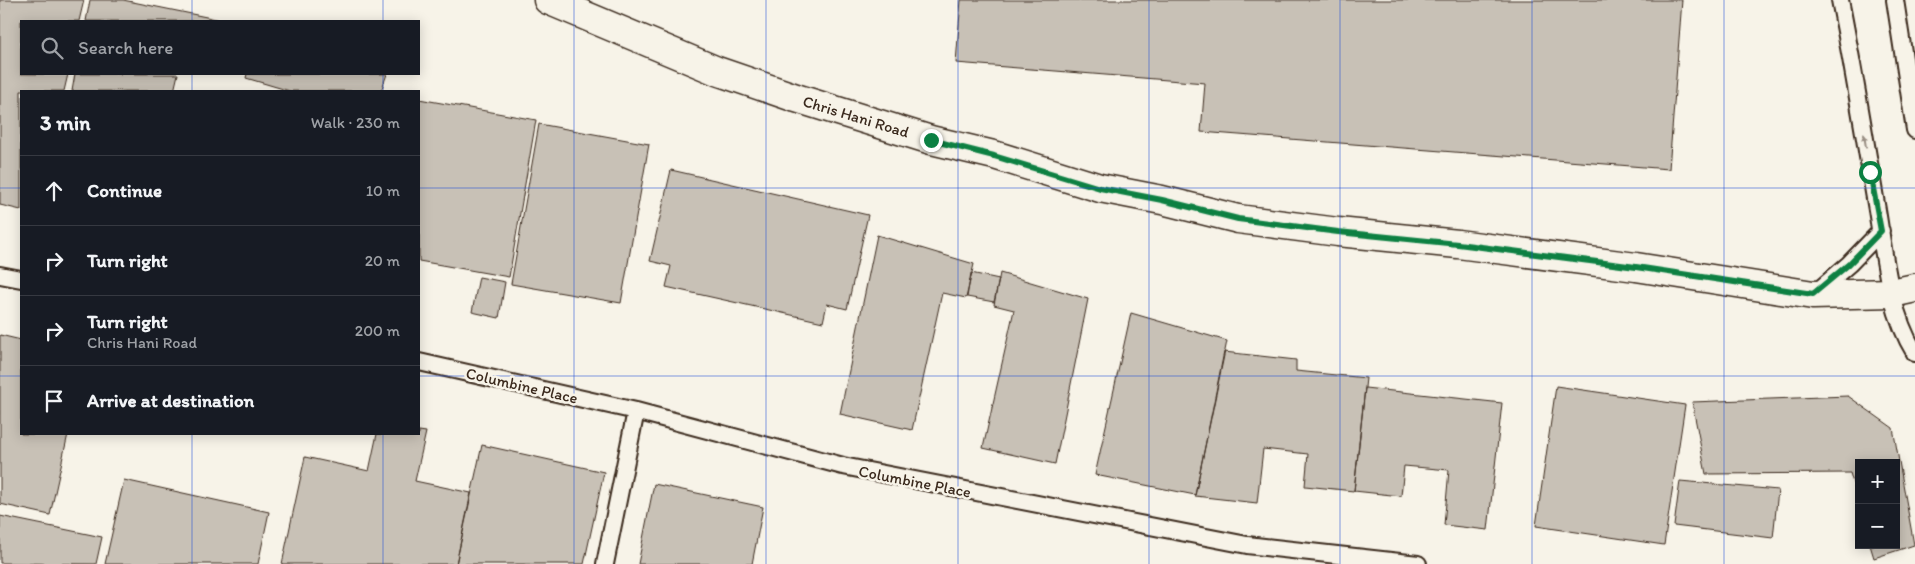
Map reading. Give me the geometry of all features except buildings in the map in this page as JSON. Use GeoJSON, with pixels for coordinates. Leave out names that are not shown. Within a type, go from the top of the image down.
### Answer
{"type":"FeatureCollection","features":[{"type":"Feature","properties":{"kind":"street","name":"Chris Hani Road"},"geometry":{"type":"LineString","coordinates":[[548,0],[717,71],[796,98],[931,140],[994,156],[1100,188],[1162,200],[1238,219],[1616,264],[1813,294],[1903,290]]}},
{"type":"Feature","properties":{"kind":"lane"},"geometry":{"type":"LineString","coordinates":[[1840,0],[1881,231],[1903,290],[1905,337],[1915,353]]}},
{"type":"Feature","properties":{"kind":"lane"},"geometry":{"type":"LineString","coordinates":[[1895,0],[1915,130]]}},
{"type":"Feature","properties":{"kind":"lane"},"geometry":{"type":"LineString","coordinates":[[1813,294],[1849,264],[1881,231]]}},
{"type":"Feature","properties":{"kind":"lane"},"geometry":{"type":"LineString","coordinates":[[0,275],[20,280]]}},
{"type":"Feature","properties":{"kind":"lane","name":"Columbine Place"},"geometry":{"type":"LineString","coordinates":[[420,362],[636,411],[862,470],[1247,545],[1349,560],[1418,564]]}},
{"type":"Feature","properties":{"kind":"lane"},"geometry":{"type":"LineString","coordinates":[[605,564],[636,411]]}},
{"type":"Feature","properties":{"kind":"route"},"geometry":{"type":"LineString","coordinates":[[931,140],[994,156],[1100,188],[1162,200],[1238,219],[1338,232],[1458,244],[1636,267],[1813,294],[1849,264],[1881,231],[1870,172]]}}]}
